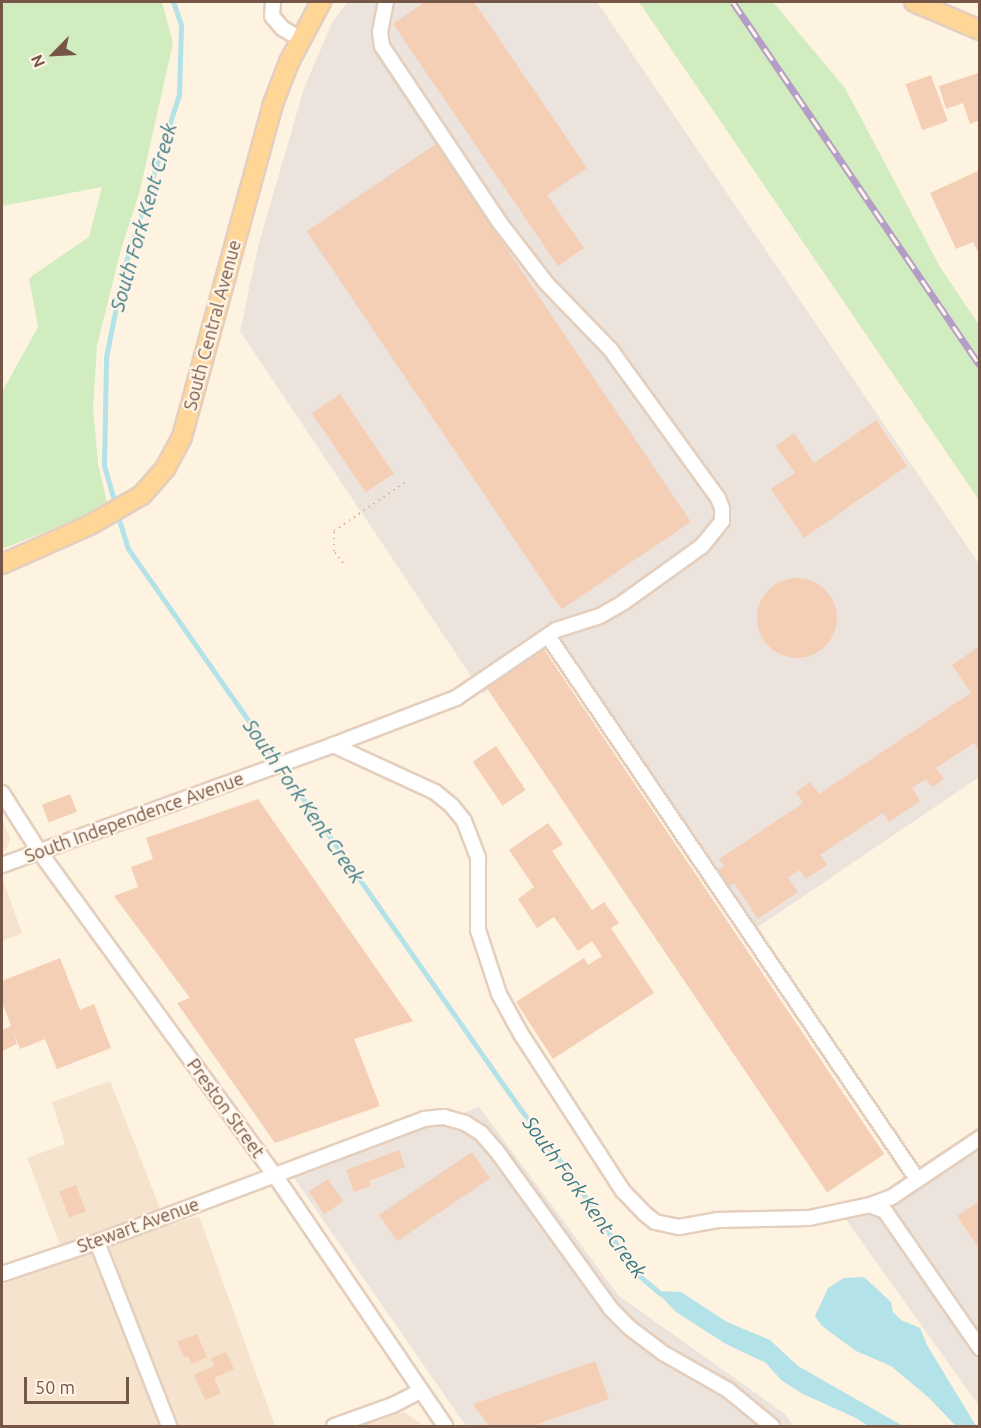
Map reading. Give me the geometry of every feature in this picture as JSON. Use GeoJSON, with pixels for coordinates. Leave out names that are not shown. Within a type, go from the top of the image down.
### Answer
{"type":"FeatureCollection","features":[{"type":"Feature","properties":{"kind":"main road","name":"South Central Avenue"},"geometry":{"type":"LineString","coordinates":[[2,564],[90,525],[142,495],[166,467],[182,437],[273,104],[300,39],[321,2]]}},
{"type":"Feature","properties":{"kind":"main road"},"geometry":{"type":"LineString","coordinates":[[914,2],[980,30]]}},
{"type":"Feature","properties":{"kind":"street"},"geometry":{"type":"LineString","coordinates":[[273,2],[272,16],[282,28],[300,39]]}},
{"type":"Feature","properties":{"kind":"street","name":"South Independence Avenue"},"geometry":{"type":"LineString","coordinates":[[2,865],[456,698],[548,636],[571,625],[600,616],[664,575],[715,534],[722,521],[722,508],[718,498],[611,350],[547,284],[500,223],[382,46],[380,32],[386,2]]}},
{"type":"Feature","properties":{"kind":"street"},"geometry":{"type":"LineString","coordinates":[[548,636],[917,1179]]}},
{"type":"Feature","properties":{"kind":"street"},"geometry":{"type":"LineString","coordinates":[[333,745],[435,792],[452,806],[464,821],[478,858],[478,930],[499,994],[521,1034],[624,1191],[644,1213],[656,1222],[679,1227],[717,1220],[809,1218],[870,1205],[892,1197],[980,1137]]}},
{"type":"Feature","properties":{"kind":"street","name":"Preston Street"},"geometry":{"type":"LineString","coordinates":[[2,793],[39,851],[274,1174],[445,1426]]}},
{"type":"Feature","properties":{"kind":"street","name":"Stewart Avenue"},"geometry":{"type":"LineString","coordinates":[[2,1274],[97,1242],[424,1119],[444,1117],[465,1123],[481,1133],[496,1149],[611,1309],[630,1328],[663,1353],[729,1390],[772,1426]]}},
{"type":"Feature","properties":{"kind":"street"},"geometry":{"type":"LineString","coordinates":[[870,1205],[885,1210],[896,1222],[980,1348]]}},
{"type":"Feature","properties":{"kind":"street"},"geometry":{"type":"LineString","coordinates":[[97,1242],[169,1426]]}},
{"type":"Feature","properties":{"kind":"street"},"geometry":{"type":"LineString","coordinates":[[334,1426],[393,1405],[420,1391]]}},
{"type":"Feature","properties":{"kind":"path"},"geometry":{"type":"LineString","coordinates":[[343,563],[334,551],[334,531],[407,481]]}},
{"type":"Feature","properties":{"kind":"shaded area"},"geometry":{"type":"Polygon","coordinates":[[[348,2],[597,2],[979,564],[979,777],[752,931],[559,639],[483,694],[240,331],[258,247],[304,88],[333,21],[348,2]]]}},
{"type":"Feature","properties":{"kind":"shaded area"},"geometry":{"type":"Polygon","coordinates":[[[2,820],[10,838],[8,846],[2,853],[2,820]]]}},
{"type":"Feature","properties":{"kind":"shaded area"},"geometry":{"type":"Polygon","coordinates":[[[2,877],[22,933],[2,941],[2,877]]]}},
{"type":"Feature","properties":{"kind":"shaded area"},"geometry":{"type":"Polygon","coordinates":[[[110,1081],[167,1226],[199,1216],[275,1426],[2,1426],[2,1285],[66,1261],[27,1158],[65,1144],[52,1102],[110,1081]]]}},
{"type":"Feature","properties":{"kind":"shaded area"},"geometry":{"type":"Polygon","coordinates":[[[479,1107],[619,1296],[785,1414],[793,1426],[466,1426],[294,1178],[479,1107]]]}},
{"type":"Feature","properties":{"kind":"shaded area"},"geometry":{"type":"Polygon","coordinates":[[[979,1127],[979,1406],[844,1217],[979,1127]]]}},
{"type":"Feature","properties":{"kind":"shaded area"},"geometry":{"type":"Polygon","coordinates":[[[405,1412],[424,1426],[360,1426],[394,1414],[405,1412]]]}},
{"type":"Feature","properties":{"kind":"green space"},"geometry":{"type":"Polygon","coordinates":[[[2,2],[162,2],[173,43],[140,190],[120,253],[97,346],[93,407],[98,464],[107,502],[77,519],[2,549],[2,392],[38,327],[29,278],[89,237],[102,187],[2,206],[2,2]]]}},
{"type":"Feature","properties":{"kind":"green space"},"geometry":{"type":"Polygon","coordinates":[[[639,2],[773,2],[845,88],[940,267],[979,325],[979,500],[639,2]]]}},
{"type":"Feature","properties":{"kind":"water"},"geometry":{"type":"Polygon","coordinates":[[[864,1277],[891,1302],[893,1312],[901,1320],[920,1328],[927,1345],[976,1426],[956,1426],[928,1397],[891,1366],[856,1351],[822,1326],[815,1316],[828,1288],[844,1278],[864,1277]]]}},
{"type":"Feature","properties":{"kind":"water"},"geometry":{"type":"Polygon","coordinates":[[[656,1291],[681,1292],[727,1322],[770,1340],[798,1366],[903,1426],[868,1426],[856,1418],[803,1394],[781,1380],[766,1363],[726,1344],[676,1312],[656,1291]]]}},
{"type":"Feature","properties":{"kind":"building"},"geometry":{"type":"Polygon","coordinates":[[[425,2],[474,2],[587,168],[547,195],[584,248],[558,266],[393,24],[425,2]]]}},
{"type":"Feature","properties":{"kind":"building"},"geometry":{"type":"Polygon","coordinates":[[[978,73],[980,120],[970,124],[963,103],[946,109],[939,86],[978,73]]]}},
{"type":"Feature","properties":{"kind":"building"},"geometry":{"type":"Polygon","coordinates":[[[931,75],[948,121],[922,130],[906,84],[931,75]]]}},
{"type":"Feature","properties":{"kind":"building"},"geometry":{"type":"Polygon","coordinates":[[[436,144],[691,522],[562,609],[307,231],[436,144]]]}},
{"type":"Feature","properties":{"kind":"building"},"geometry":{"type":"Polygon","coordinates":[[[980,170],[980,256],[973,242],[956,249],[930,193],[980,170]]]}},
{"type":"Feature","properties":{"kind":"building"},"geometry":{"type":"Polygon","coordinates":[[[340,394],[394,474],[365,493],[312,413],[340,394]]]}},
{"type":"Feature","properties":{"kind":"building"},"geometry":{"type":"Polygon","coordinates":[[[876,420],[907,466],[804,538],[771,489],[795,473],[776,446],[794,433],[814,463],[876,420]]]}},
{"type":"Feature","properties":{"kind":"building"},"geometry":{"type":"Polygon","coordinates":[[[797,578],[812,581],[825,590],[834,603],[837,618],[834,633],[825,646],[812,655],[797,658],[782,655],[769,646],[760,633],[757,618],[760,603],[769,590],[782,581],[797,578]]]}},
{"type":"Feature","properties":{"kind":"building"},"geometry":{"type":"Polygon","coordinates":[[[541,645],[884,1154],[827,1193],[484,684],[541,645]]]}},
{"type":"Feature","properties":{"kind":"building"},"geometry":{"type":"Polygon","coordinates":[[[980,646],[980,751],[974,743],[936,768],[944,779],[932,787],[926,779],[912,788],[920,801],[889,822],[883,813],[820,855],[827,865],[806,879],[800,870],[788,877],[798,892],[758,919],[734,883],[726,889],[715,872],[724,866],[719,859],[803,803],[796,792],[810,782],[819,794],[971,693],[952,665],[980,646]]]}},
{"type":"Feature","properties":{"kind":"building"},"geometry":{"type":"Polygon","coordinates":[[[496,746],[526,790],[502,806],[473,762],[496,746]]]}},
{"type":"Feature","properties":{"kind":"building"},"geometry":{"type":"Polygon","coordinates":[[[70,794],[77,812],[49,822],[42,805],[70,794]]]}},
{"type":"Feature","properties":{"kind":"building"},"geometry":{"type":"Polygon","coordinates":[[[258,799],[413,1021],[354,1039],[380,1106],[275,1143],[177,1003],[190,998],[114,896],[138,887],[131,867],[153,859],[146,838],[258,799]]]}},
{"type":"Feature","properties":{"kind":"building"},"geometry":{"type":"Polygon","coordinates":[[[548,823],[563,844],[552,851],[592,910],[604,902],[619,923],[611,928],[654,993],[553,1059],[516,1002],[584,958],[588,965],[602,956],[592,941],[578,951],[554,917],[537,928],[518,899],[534,887],[509,850],[548,823]]]}},
{"type":"Feature","properties":{"kind":"building"},"geometry":{"type":"Polygon","coordinates":[[[60,958],[80,1010],[94,1004],[111,1048],[57,1069],[45,1039],[20,1049],[13,1031],[17,1044],[2,1051],[2,1030],[11,1026],[2,1002],[2,981],[60,958]]]}},
{"type":"Feature","properties":{"kind":"building"},"geometry":{"type":"Polygon","coordinates":[[[399,1150],[405,1167],[369,1181],[371,1186],[354,1192],[346,1170],[399,1150]]]}},
{"type":"Feature","properties":{"kind":"building"},"geometry":{"type":"Polygon","coordinates":[[[472,1152],[490,1179],[397,1241],[379,1215],[472,1152]]]}},
{"type":"Feature","properties":{"kind":"building"},"geometry":{"type":"Polygon","coordinates":[[[328,1179],[343,1201],[324,1214],[309,1192],[328,1179]]]}},
{"type":"Feature","properties":{"kind":"building"},"geometry":{"type":"Polygon","coordinates":[[[76,1185],[86,1211],[69,1218],[59,1191],[76,1185]]]}},
{"type":"Feature","properties":{"kind":"building"},"geometry":{"type":"Polygon","coordinates":[[[980,1201],[980,1250],[957,1216],[980,1201]]]}},
{"type":"Feature","properties":{"kind":"building"},"geometry":{"type":"Polygon","coordinates":[[[197,1334],[207,1357],[191,1364],[188,1356],[184,1357],[177,1342],[197,1334]]]}},
{"type":"Feature","properties":{"kind":"building"},"geometry":{"type":"Polygon","coordinates":[[[226,1352],[234,1369],[214,1378],[221,1393],[205,1400],[194,1375],[214,1366],[211,1358],[226,1352]]]}},
{"type":"Feature","properties":{"kind":"building"},"geometry":{"type":"Polygon","coordinates":[[[595,1361],[609,1399],[532,1426],[489,1426],[473,1404],[595,1361]]]}},
{"type":"Feature","properties":{"kind":"waterway","name":"South Fork Kent Creek"},"geometry":{"type":"LineString","coordinates":[[115,504],[104,466],[106,358],[123,271],[179,94],[181,25],[173,2]]}},
{"type":"Feature","properties":{"kind":"waterway","name":"South Fork Kent Creek"},"geometry":{"type":"LineString","coordinates":[[118,515],[128,548],[520,1108],[569,1172],[635,1272],[660,1293]]}},
{"type":"Feature","properties":{"kind":"railway"},"geometry":{"type":"LineString","coordinates":[[733,2],[980,365]]}}]}
